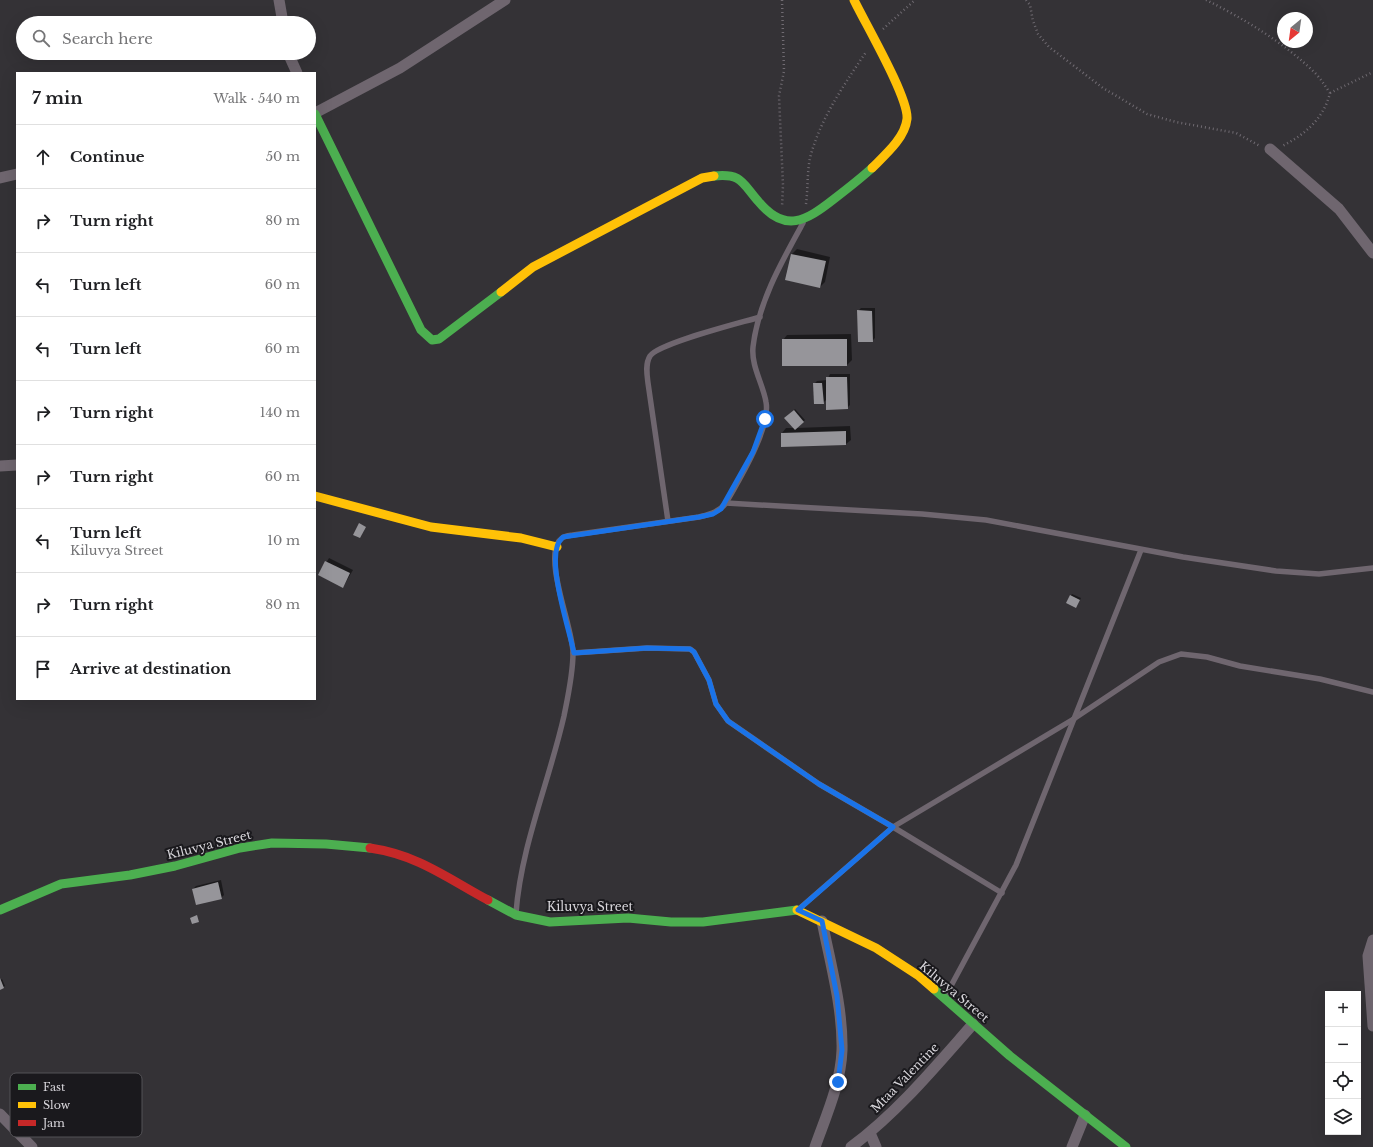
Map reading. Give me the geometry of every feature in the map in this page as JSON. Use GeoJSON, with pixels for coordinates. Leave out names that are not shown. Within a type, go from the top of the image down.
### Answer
{"type":"FeatureCollection","features":[{"type":"Feature","properties":{"kind":"street"},"geometry":{"type":"LineString","coordinates":[[279,0],[282,16]]}},
{"type":"Feature","properties":{"kind":"street"},"geometry":{"type":"LineString","coordinates":[[316,112],[400,68],[505,0]]}},
{"type":"Feature","properties":{"kind":"street"},"geometry":{"type":"LineString","coordinates":[[316,115],[421,330],[432,340],[439,339],[533,267],[702,178],[728,175],[743,180],[767,212],[782,222],[804,221],[816,214],[884,157],[904,131],[907,118],[900,92],[854,0]]}},
{"type":"Feature","properties":{"kind":"street"},"geometry":{"type":"LineString","coordinates":[[291,60],[297,72]]}},
{"type":"Feature","properties":{"kind":"street"},"geometry":{"type":"LineString","coordinates":[[1270,149],[1339,209],[1373,253]]}},
{"type":"Feature","properties":{"kind":"street"},"geometry":{"type":"LineString","coordinates":[[0,178],[16,174]]}},
{"type":"Feature","properties":{"kind":"street"},"geometry":{"type":"LineString","coordinates":[[0,466],[16,465]]}},
{"type":"Feature","properties":{"kind":"street"},"geometry":{"type":"LineString","coordinates":[[316,496],[340,504],[431,527],[521,538],[557,547]]}},
{"type":"Feature","properties":{"kind":"street","name":"Kiluvya Street"},"geometry":{"type":"LineString","coordinates":[[0,910],[61,884],[130,875],[175,866],[240,848],[272,844],[326,844],[372,848],[398,854],[428,865],[466,888],[516,914],[550,922],[628,918],[671,922],[703,922],[798,910],[876,948],[919,976],[945,997],[1010,1056],[1126,1147]]}},
{"type":"Feature","properties":{"kind":"street"},"geometry":{"type":"LineString","coordinates":[[815,1147],[838,1082],[842,1050],[837,996],[822,921]]}},
{"type":"Feature","properties":{"kind":"street"},"geometry":{"type":"LineString","coordinates":[[1373,940],[1368,956],[1373,1026]]}},
{"type":"Feature","properties":{"kind":"street","name":"Mtaa Valentine"},"geometry":{"type":"LineString","coordinates":[[851,1147],[870,1133],[921,1084],[973,1024]]}},
{"type":"Feature","properties":{"kind":"street"},"geometry":{"type":"LineString","coordinates":[[0,1114],[10,1124]]}},
{"type":"Feature","properties":{"kind":"street"},"geometry":{"type":"LineString","coordinates":[[1072,1147],[1085,1115]]}},
{"type":"Feature","properties":{"kind":"street"},"geometry":{"type":"LineString","coordinates":[[870,1133],[876,1147]]}},
{"type":"Feature","properties":{"kind":"street"},"geometry":{"type":"LineString","coordinates":[[22,1137],[32,1147]]}},
{"type":"Feature","properties":{"kind":"lane"},"geometry":{"type":"LineString","coordinates":[[516,914],[518,886],[558,741],[568,698],[574,653],[559,587],[555,557],[557,547],[563,537],[572,534],[713,514],[721,509],[726,503],[753,452],[765,419],[767,404],[754,362],[753,349],[760,317],[777,274],[804,221]]}},
{"type":"Feature","properties":{"kind":"lane"},"geometry":{"type":"LineString","coordinates":[[668,521],[646,366],[650,356],[657,350],[677,342],[760,317]]}},
{"type":"Feature","properties":{"kind":"lane"},"geometry":{"type":"LineString","coordinates":[[726,503],[922,514],[986,520],[1141,550],[1276,571],[1319,574],[1373,568]]}},
{"type":"Feature","properties":{"kind":"lane"},"geometry":{"type":"LineString","coordinates":[[945,997],[1002,893],[1019,858],[1054,772],[1072,720],[1141,550]]}},
{"type":"Feature","properties":{"kind":"lane"},"geometry":{"type":"LineString","coordinates":[[574,653],[647,648],[690,649],[694,652],[709,680],[716,704],[728,721],[819,784],[1002,893]]}},
{"type":"Feature","properties":{"kind":"lane"},"geometry":{"type":"LineString","coordinates":[[798,910],[893,827],[1072,720],[1159,662],[1181,654],[1206,657],[1240,666],[1320,679],[1373,692]]}},
{"type":"Feature","properties":{"kind":"path"},"geometry":{"type":"LineString","coordinates":[[782,0],[784,70],[779,96],[783,185],[782,222]]}},
{"type":"Feature","properties":{"kind":"path"},"geometry":{"type":"LineString","coordinates":[[804,221],[810,160],[816,140],[837,96],[872,38],[915,0]]}},
{"type":"Feature","properties":{"kind":"path"},"geometry":{"type":"LineString","coordinates":[[1026,0],[1030,5],[1032,21],[1038,34],[1049,47],[1102,88],[1129,105],[1147,114],[1176,122],[1236,133],[1250,142],[1270,149],[1278,148],[1286,144],[1320,118],[1327,104],[1330,93],[1373,72]]}},
{"type":"Feature","properties":{"kind":"path"},"geometry":{"type":"LineString","coordinates":[[1206,0],[1246,21],[1294,55],[1316,74],[1330,93]]}},
{"type":"Feature","properties":{"kind":"building"},"geometry":{"type":"Polygon","coordinates":[[[791,254],[826,261],[820,288],[785,280],[791,254]]]}},
{"type":"Feature","properties":{"kind":"building"},"geometry":{"type":"Polygon","coordinates":[[[857,310],[872,311],[873,342],[858,342],[857,310]]]}},
{"type":"Feature","properties":{"kind":"building"},"geometry":{"type":"Polygon","coordinates":[[[782,339],[847,339],[847,366],[782,366],[782,339]]]}},
{"type":"Feature","properties":{"kind":"building"},"geometry":{"type":"Polygon","coordinates":[[[826,377],[847,377],[848,409],[826,410],[826,377]]]}},
{"type":"Feature","properties":{"kind":"building"},"geometry":{"type":"Polygon","coordinates":[[[813,383],[822,383],[824,404],[814,404],[813,383]]]}},
{"type":"Feature","properties":{"kind":"building"},"geometry":{"type":"Polygon","coordinates":[[[794,410],[804,422],[795,430],[784,418],[794,410]]]}},
{"type":"Feature","properties":{"kind":"building"},"geometry":{"type":"Polygon","coordinates":[[[846,431],[846,445],[781,447],[781,433],[846,431]]]}},
{"type":"Feature","properties":{"kind":"building"},"geometry":{"type":"Polygon","coordinates":[[[359,523],[366,527],[360,538],[353,535],[359,523]]]}},
{"type":"Feature","properties":{"kind":"building"},"geometry":{"type":"Polygon","coordinates":[[[325,561],[350,573],[343,588],[318,575],[325,561]]]}},
{"type":"Feature","properties":{"kind":"building"},"geometry":{"type":"Polygon","coordinates":[[[1070,595],[1080,600],[1076,608],[1066,603],[1070,595]]]}},
{"type":"Feature","properties":{"kind":"building"},"geometry":{"type":"Polygon","coordinates":[[[218,882],[222,899],[196,905],[192,889],[218,882]]]}},
{"type":"Feature","properties":{"kind":"building"},"geometry":{"type":"Polygon","coordinates":[[[197,915],[199,922],[192,924],[190,918],[197,915]]]}},
{"type":"Feature","properties":{"kind":"building"},"geometry":{"type":"Polygon","coordinates":[[[0,978],[4,988],[0,990],[0,978]]]}},
{"type":"Feature","properties":{"kind":"traffic: fast"},"geometry":{"type":"LineString","coordinates":[[316,116],[421,330],[432,340],[439,339],[501,292]]}},
{"type":"Feature","properties":{"kind":"traffic: fast"},"geometry":{"type":"LineString","coordinates":[[714,176],[723,175],[736,178],[744,184],[758,201],[777,218],[787,221],[796,221],[805,218],[824,207],[872,168]]}},
{"type":"Feature","properties":{"kind":"traffic: fast"},"geometry":{"type":"LineString","coordinates":[[0,910],[61,884],[130,875],[175,866],[240,848],[272,843],[326,844],[370,848]]}},
{"type":"Feature","properties":{"kind":"traffic: fast"},"geometry":{"type":"LineString","coordinates":[[488,900],[516,915],[550,922],[628,918],[671,922],[703,922],[797,910]]}},
{"type":"Feature","properties":{"kind":"traffic: fast"},"geometry":{"type":"LineString","coordinates":[[934,989],[1010,1056],[1126,1147]]}},
{"type":"Feature","properties":{"kind":"traffic: slow"},"geometry":{"type":"LineString","coordinates":[[854,0],[894,78],[906,109],[907,119],[903,133],[888,152],[872,168]]}},
{"type":"Feature","properties":{"kind":"traffic: slow"},"geometry":{"type":"LineString","coordinates":[[501,292],[533,267],[702,178],[714,176]]}},
{"type":"Feature","properties":{"kind":"traffic: slow"},"geometry":{"type":"LineString","coordinates":[[316,496],[431,527],[521,538],[557,547]]}},
{"type":"Feature","properties":{"kind":"traffic: slow"},"geometry":{"type":"LineString","coordinates":[[797,910],[876,948],[919,976],[934,989]]}},
{"type":"Feature","properties":{"kind":"traffic: jam"},"geometry":{"type":"LineString","coordinates":[[370,848],[403,856],[432,868],[488,900]]}},
{"type":"Feature","properties":{"kind":"route"},"geometry":{"type":"LineString","coordinates":[[765,419],[753,452],[726,503],[721,509],[713,514],[699,517],[604,531],[572,534],[563,537],[559,541],[555,557],[559,587],[574,653],[647,648],[690,649],[694,652],[709,680],[716,704],[728,721],[747,736],[819,784],[893,827],[798,910],[822,921],[837,996],[842,1050],[838,1082]]}}]}
